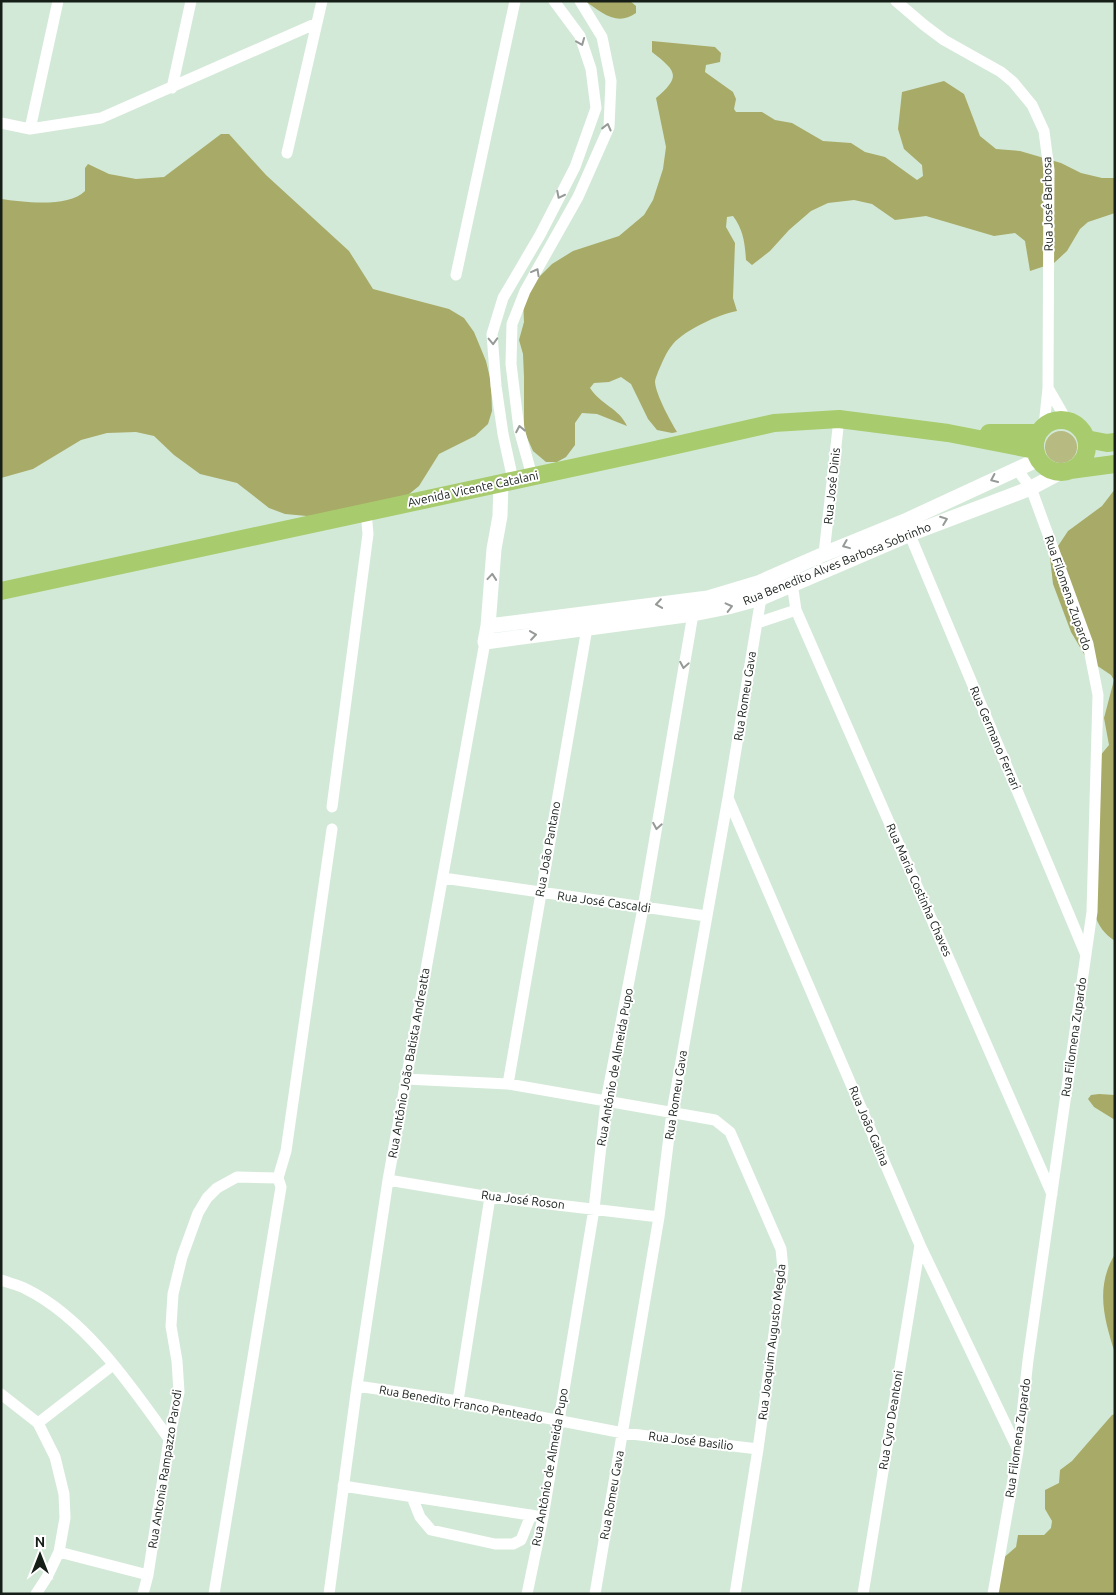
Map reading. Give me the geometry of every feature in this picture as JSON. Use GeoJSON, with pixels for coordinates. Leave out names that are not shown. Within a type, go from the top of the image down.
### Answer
{"type":"FeatureCollection","features":[{"type":"Feature","properties":{"kind":"main road","name":"Avenida Vicente Catalani"},"geometry":{"type":"LineString","coordinates":[[1,591],[774,423],[839,418],[948,433],[1039,442]]}},
{"type":"Feature","properties":{"kind":"main road"},"geometry":{"type":"LineString","coordinates":[[1067,421],[1080,429],[1086,439],[1086,452],[1083,460],[1077,466],[1065,471],[1052,470],[1044,466],[1039,442],[1051,422],[1067,421]]}},
{"type":"Feature","properties":{"kind":"main road"},"geometry":{"type":"LineString","coordinates":[[1086,439],[1107,443],[1115,442]]}},
{"type":"Feature","properties":{"kind":"main road","name":"Rua Benedito Alves Barbosa Sobrinho"},"geometry":{"type":"LineString","coordinates":[[1065,471],[1115,464]]}},
{"type":"Feature","properties":{"kind":"street"},"geometry":{"type":"LineString","coordinates":[[30,129],[58,1]]}},
{"type":"Feature","properties":{"kind":"street"},"geometry":{"type":"LineString","coordinates":[[172,88],[191,1]]}},
{"type":"Feature","properties":{"kind":"street"},"geometry":{"type":"LineString","coordinates":[[287,153],[322,1]]}},
{"type":"Feature","properties":{"kind":"street"},"geometry":{"type":"LineString","coordinates":[[456,275],[515,1]]}},
{"type":"Feature","properties":{"kind":"street"},"geometry":{"type":"LineString","coordinates":[[485,642],[494,549],[507,481],[492,334],[503,298],[540,235],[575,167],[596,108],[592,69],[580,36],[554,1]]}},
{"type":"Feature","properties":{"kind":"street"},"geometry":{"type":"LineString","coordinates":[[532,476],[518,420],[511,364],[512,324],[525,291],[578,197],[609,127],[611,88],[602,37],[580,1]]}},
{"type":"Feature","properties":{"kind":"street","name":"Rua José Barbosa"},"geometry":{"type":"LineString","coordinates":[[896,1],[944,40],[1001,72],[1028,98],[1039,118],[1047,146],[1049,170],[1048,388],[1039,442]]}},
{"type":"Feature","properties":{"kind":"street"},"geometry":{"type":"LineString","coordinates":[[1,123],[30,129],[101,118],[317,23]]}},
{"type":"Feature","properties":{"kind":"street"},"geometry":{"type":"LineString","coordinates":[[594,88],[611,88]]}},
{"type":"Feature","properties":{"kind":"street"},"geometry":{"type":"LineString","coordinates":[[1048,388],[1067,421]]}},
{"type":"Feature","properties":{"kind":"street","name":"Rua José Dinis"},"geometry":{"type":"LineString","coordinates":[[824,554],[839,418]]}},
{"type":"Feature","properties":{"kind":"street","name":"Rua Benedito Alves Barbosa Sobrinho"},"geometry":{"type":"LineString","coordinates":[[759,590],[792,583],[907,527],[1016,468],[1039,442]]}},
{"type":"Feature","properties":{"kind":"street","name":"Rua Filomena Zupardo"},"geometry":{"type":"LineString","coordinates":[[993,1594],[1018,1451],[1028,1360],[1092,912],[1098,695],[1088,644],[1031,488],[1016,468]]}},
{"type":"Feature","properties":{"kind":"street","name":"Rua Benedito Alves Barbosa Sobrinho"},"geometry":{"type":"LineString","coordinates":[[485,642],[587,621],[692,607],[728,608],[824,554],[1031,488],[1065,471]]}},
{"type":"Feature","properties":{"kind":"street"},"geometry":{"type":"LineString","coordinates":[[332,807],[368,534],[366,512]]}},
{"type":"Feature","properties":{"kind":"street","name":"Rua Germano Ferrari"},"geometry":{"type":"LineString","coordinates":[[907,527],[1086,956]]}},
{"type":"Feature","properties":{"kind":"street","name":"Rua Maria Costinha Chaves"},"geometry":{"type":"LineString","coordinates":[[792,583],[796,610],[1052,1194]]}},
{"type":"Feature","properties":{"kind":"street","name":"Rua Romeu Gava"},"geometry":{"type":"LineString","coordinates":[[595,1594],[659,1217],[672,1112],[757,623],[759,590]]}},
{"type":"Feature","properties":{"kind":"street","name":"Rua Antônio de Almeida Pupo"},"geometry":{"type":"LineString","coordinates":[[526,1594],[543,1517],[594,1209],[606,1102],[643,908],[692,607]]}},
{"type":"Feature","properties":{"kind":"street"},"geometry":{"type":"LineString","coordinates":[[757,623],[796,610]]}},
{"type":"Feature","properties":{"kind":"street","name":"Rua Benedito Alves Barbosa Sobrinho"},"geometry":{"type":"LineString","coordinates":[[488,626],[587,621]]}},
{"type":"Feature","properties":{"kind":"street","name":"Rua João Pantano"},"geometry":{"type":"LineString","coordinates":[[508,1084],[587,621]]}},
{"type":"Feature","properties":{"kind":"street","name":"Rua Antônio João Batista Andreatta"},"geometry":{"type":"LineString","coordinates":[[329,1594],[357,1386],[388,1180],[485,642]]}},
{"type":"Feature","properties":{"kind":"street","name":"Rua João Galina"},"geometry":{"type":"LineString","coordinates":[[728,798],[920,1246],[1018,1451]]}},
{"type":"Feature","properties":{"kind":"street"},"geometry":{"type":"LineString","coordinates":[[214,1594],[286,1150],[332,829]]}},
{"type":"Feature","properties":{"kind":"street","name":"Rua José Cascaldi"},"geometry":{"type":"LineString","coordinates":[[443,878],[706,916]]}},
{"type":"Feature","properties":{"kind":"street","name":"Rua Joaquim Augusto Megda"},"geometry":{"type":"LineString","coordinates":[[406,1079],[508,1084],[715,1120],[730,1132],[781,1249],[783,1268],[758,1450],[735,1594]]}},
{"type":"Feature","properties":{"kind":"street","name":"Rua Antonia Rampazzo Parodi"},"geometry":{"type":"LineString","coordinates":[[143,1594],[148,1574],[169,1439],[179,1392],[177,1361],[171,1326],[173,1294],[182,1257],[198,1213],[216,1188],[237,1177],[280,1183]]}},
{"type":"Feature","properties":{"kind":"street","name":"Rua José Roson"},"geometry":{"type":"LineString","coordinates":[[388,1180],[490,1197],[659,1217]]}},
{"type":"Feature","properties":{"kind":"street"},"geometry":{"type":"LineString","coordinates":[[458,1401],[490,1197]]}},
{"type":"Feature","properties":{"kind":"street","name":"Rua Cyro Deantoni"},"geometry":{"type":"LineString","coordinates":[[863,1594],[920,1246]]}},
{"type":"Feature","properties":{"kind":"street"},"geometry":{"type":"LineString","coordinates":[[1,1280],[26,1289],[67,1316],[134,1389],[169,1439]]}},
{"type":"Feature","properties":{"kind":"street"},"geometry":{"type":"LineString","coordinates":[[38,1423],[114,1365]]}},
{"type":"Feature","properties":{"kind":"street","name":"Rua Benedito Franco Penteado"},"geometry":{"type":"LineString","coordinates":[[357,1386],[458,1401],[623,1433]]}},
{"type":"Feature","properties":{"kind":"street"},"geometry":{"type":"LineString","coordinates":[[1,1394],[38,1423],[55,1456],[64,1494],[65,1518],[59,1552],[36,1594]]}},
{"type":"Feature","properties":{"kind":"street","name":"Rua José Basilio"},"geometry":{"type":"LineString","coordinates":[[623,1433],[758,1450]]}},
{"type":"Feature","properties":{"kind":"street"},"geometry":{"type":"LineString","coordinates":[[344,1486],[543,1517]]}},
{"type":"Feature","properties":{"kind":"street"},"geometry":{"type":"LineString","coordinates":[[412,1497],[420,1517],[430,1530],[495,1544],[513,1544],[521,1540],[531,1515]]}},
{"type":"Feature","properties":{"kind":"street"},"geometry":{"type":"LineString","coordinates":[[59,1552],[148,1574]]}},
{"type":"Feature","properties":{"kind":"green space"},"geometry":{"type":"Polygon","coordinates":[[[585,1],[630,1],[636,6],[636,13],[622,19],[616,18],[603,13],[585,1]]]}},
{"type":"Feature","properties":{"kind":"green space"},"geometry":{"type":"Polygon","coordinates":[[[652,41],[715,47],[721,53],[720,62],[706,65],[705,72],[733,92],[736,99],[734,109],[736,112],[762,112],[775,120],[792,123],[823,141],[851,143],[865,152],[885,157],[917,180],[923,176],[922,165],[904,149],[898,129],[902,92],[944,81],[964,94],[980,136],[996,149],[1020,151],[1061,163],[1081,173],[1102,178],[1115,178],[1115,213],[1088,222],[1080,229],[1067,251],[1054,263],[1030,271],[1025,241],[1015,233],[994,236],[926,216],[895,220],[872,204],[854,200],[828,203],[811,211],[789,230],[770,251],[752,265],[746,260],[744,242],[739,226],[733,216],[727,217],[726,227],[735,243],[733,298],[737,311],[721,315],[703,323],[678,339],[666,354],[655,380],[661,400],[677,432],[657,430],[648,419],[631,384],[621,377],[609,382],[594,383],[590,388],[594,394],[615,411],[627,426],[597,414],[582,413],[575,423],[575,445],[566,457],[557,462],[546,462],[533,451],[524,431],[523,354],[519,340],[524,322],[523,300],[536,280],[552,264],[573,251],[619,236],[644,215],[653,200],[663,169],[666,147],[656,98],[670,84],[673,74],[671,69],[652,52],[652,41]]]}},
{"type":"Feature","properties":{"kind":"green space"},"geometry":{"type":"Polygon","coordinates":[[[221,134],[229,134],[266,175],[349,251],[373,289],[449,309],[464,318],[474,332],[486,361],[491,382],[492,411],[488,424],[475,436],[439,454],[419,486],[403,499],[366,512],[307,516],[285,514],[269,508],[237,483],[200,474],[174,455],[154,436],[136,432],[107,433],[81,440],[33,469],[1,478],[1,199],[57,202],[78,196],[85,191],[85,168],[88,164],[109,174],[136,179],[164,177],[221,134]]]}},
{"type":"Feature","properties":{"kind":"green space"},"geometry":{"type":"Polygon","coordinates":[[[1061,431],[1067,432],[1072,436],[1076,441],[1076,453],[1072,458],[1067,462],[1061,463],[1055,462],[1050,458],[1046,453],[1045,447],[1046,441],[1050,436],[1055,432],[1061,431]]]}},
{"type":"Feature","properties":{"kind":"green space"},"geometry":{"type":"Polygon","coordinates":[[[1115,489],[1115,941],[1102,929],[1094,914],[1099,757],[1109,745],[1104,718],[1114,680],[1111,675],[1087,659],[1071,632],[1053,584],[1050,558],[1068,531],[1102,506],[1115,489]]]}},
{"type":"Feature","properties":{"kind":"green space"},"geometry":{"type":"Polygon","coordinates":[[[1091,1095],[1115,1095],[1115,1120],[1094,1107],[1088,1099],[1091,1095]]]}},
{"type":"Feature","properties":{"kind":"green space"},"geometry":{"type":"Polygon","coordinates":[[[1115,1254],[1115,1353],[1105,1315],[1103,1291],[1109,1266],[1115,1254]]]}},
{"type":"Feature","properties":{"kind":"green space"},"geometry":{"type":"Polygon","coordinates":[[[1115,1414],[1115,1594],[988,1594],[1001,1560],[1016,1547],[1018,1535],[1044,1535],[1051,1528],[1052,1521],[1045,1509],[1045,1490],[1059,1483],[1060,1470],[1072,1461],[1112,1415],[1115,1414]]]}}]}
